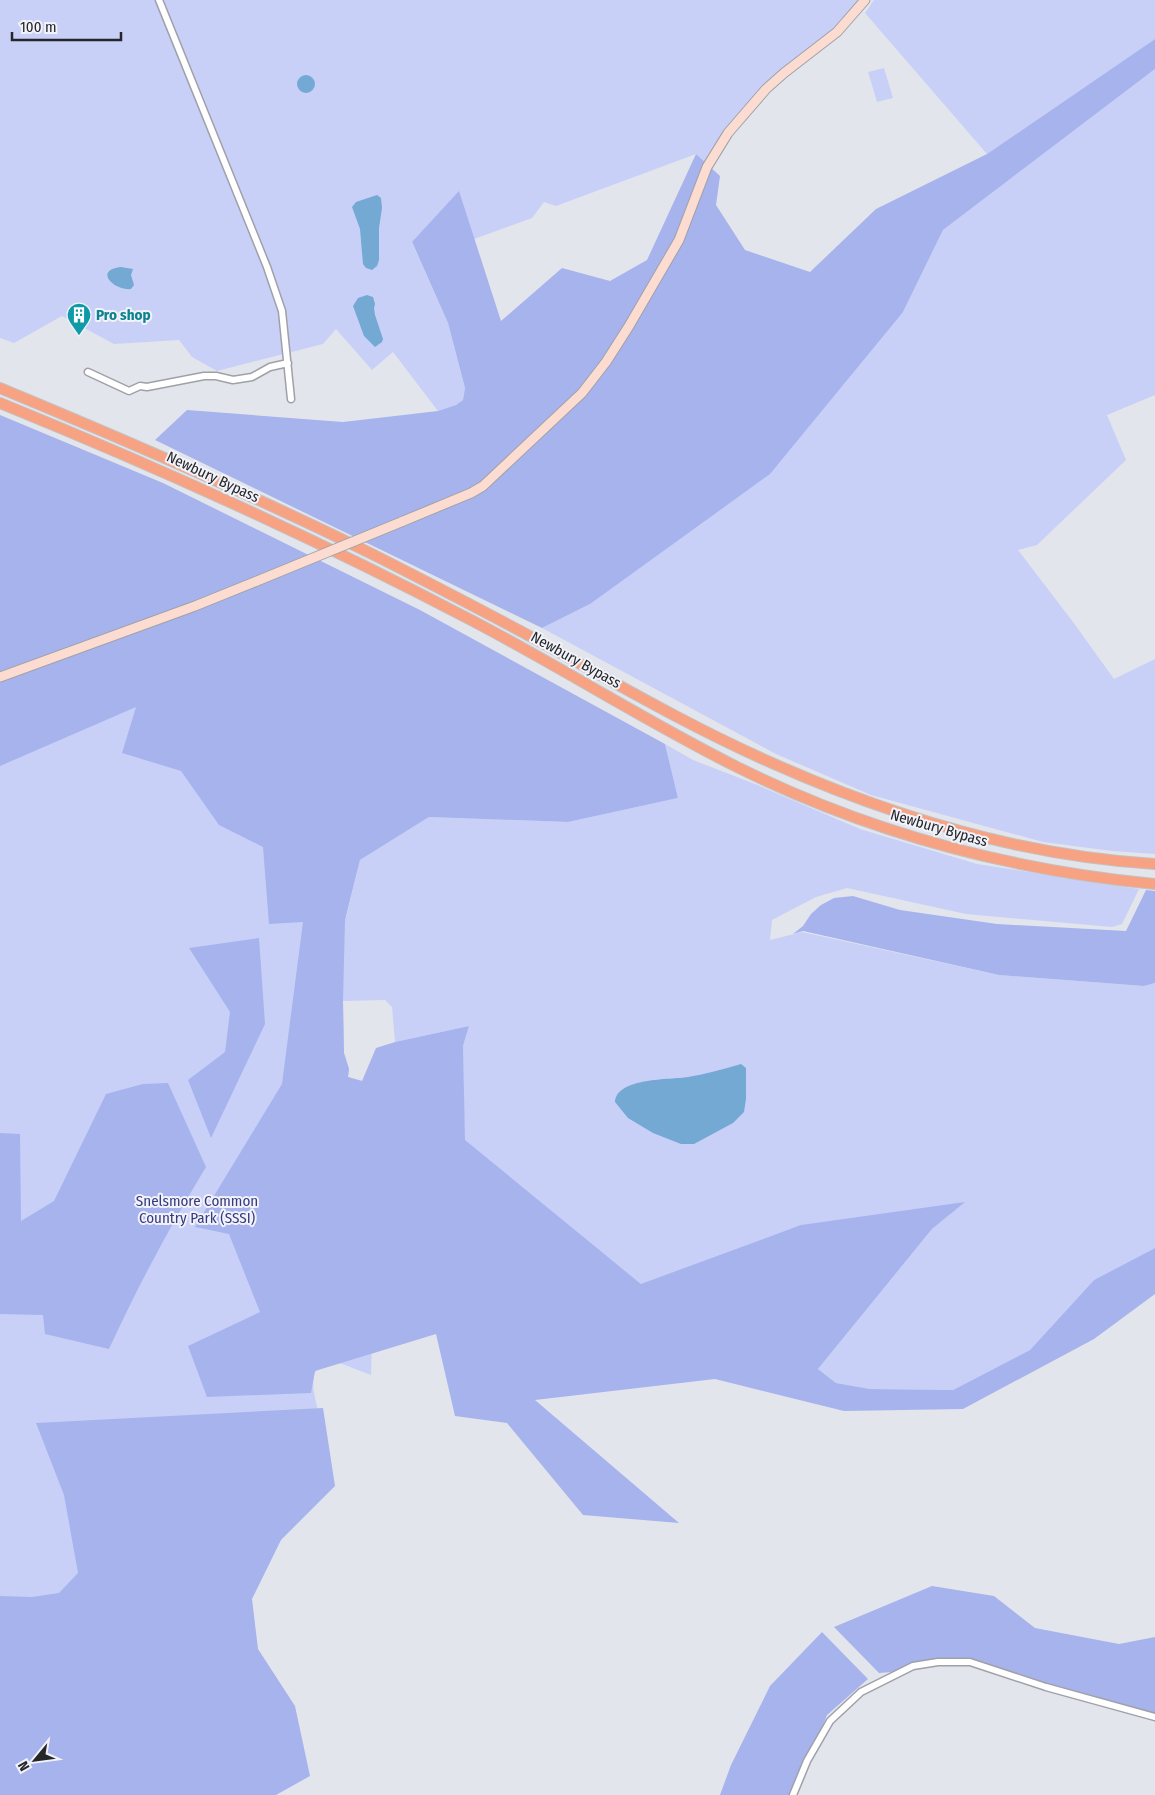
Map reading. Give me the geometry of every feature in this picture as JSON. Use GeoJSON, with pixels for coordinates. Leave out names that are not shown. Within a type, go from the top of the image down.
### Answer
{"type":"FeatureCollection","features":[{"type":"Feature","properties":{"kind":"highway","name":"Newbury Bypass"},"geometry":{"type":"LineString","coordinates":[[0,388],[147,450],[285,512],[381,558],[726,741],[808,778],[900,814],[964,832],[1040,849],[1118,862],[1155,864]]}},
{"type":"Feature","properties":{"kind":"highway","name":"Newbury Bypass"},"geometry":{"type":"LineString","coordinates":[[0,403],[160,469],[309,538],[482,625],[736,766],[798,795],[881,828],[973,854],[1084,876],[1155,884]]}},
{"type":"Feature","properties":{"kind":"main road"},"geometry":{"type":"LineString","coordinates":[[0,677],[195,606],[471,493],[483,486],[582,393],[620,340],[679,240],[707,167],[728,132],[766,89],[837,32],[865,0]]}},
{"type":"Feature","properties":{"kind":"street"},"geometry":{"type":"LineString","coordinates":[[159,0],[267,267],[282,312],[291,399]]}},
{"type":"Feature","properties":{"kind":"street"},"geometry":{"type":"LineString","coordinates":[[88,372],[129,391],[140,386],[148,387],[204,376],[216,376],[233,380],[252,377],[270,367],[288,363]]}},
{"type":"Feature","properties":{"kind":"street"},"geometry":{"type":"LineString","coordinates":[[793,1795],[807,1761],[830,1721],[861,1692],[913,1666],[938,1662],[970,1662],[1046,1687],[1155,1717]]}},
{"type":"Feature","properties":{"kind":"green space"},"geometry":{"type":"Polygon","coordinates":[[[0,0],[864,0],[859,9],[766,89],[707,167],[696,154],[556,206],[544,202],[532,218],[474,239],[459,192],[412,243],[448,323],[465,388],[463,400],[456,405],[438,411],[393,352],[372,370],[336,329],[323,344],[217,371],[192,357],[179,340],[114,344],[62,316],[14,343],[0,338],[0,0]]]}},
{"type":"Feature","properties":{"kind":"green space"},"geometry":{"type":"Polygon","coordinates":[[[874,0],[1155,0],[1155,39],[987,154],[865,13],[874,0]]]}},
{"type":"Feature","properties":{"kind":"green space"},"geometry":{"type":"Polygon","coordinates":[[[884,68],[893,98],[877,102],[868,72],[884,68]]]}},
{"type":"Feature","properties":{"kind":"green space"},"geometry":{"type":"Polygon","coordinates":[[[1155,69],[1155,395],[1107,415],[1126,460],[1037,545],[1018,550],[1114,679],[1155,659],[1155,854],[1112,851],[1043,842],[871,795],[776,754],[542,628],[590,604],[903,312],[943,230],[1155,69]]]}},
{"type":"Feature","properties":{"kind":"green space","name":"Snelsmore Common Country Park (SSSI)"},"geometry":{"type":"Polygon","coordinates":[[[98,641],[334,772],[346,917],[360,860],[429,817],[568,822],[678,798],[665,744],[693,760],[860,829],[977,864],[1139,889],[1122,924],[1112,927],[966,914],[847,888],[816,897],[772,920],[770,940],[802,932],[999,975],[1144,986],[1155,983],[1155,1248],[1094,1280],[1030,1350],[953,1390],[870,1389],[836,1383],[818,1369],[932,1229],[964,1202],[641,1284],[464,1140],[463,1046],[469,1026],[395,1042],[392,1007],[385,1000],[343,1001],[344,1053],[349,1069],[348,1077],[362,1081],[372,1335],[371,1375],[329,1359],[321,1365],[315,1373],[313,1385],[323,1428],[130,1599],[0,1684],[0,676],[98,641]]]}},
{"type":"Feature","properties":{"kind":"shaded area"},"geometry":{"type":"Polygon","coordinates":[[[1155,39],[1155,69],[943,230],[903,312],[770,474],[590,604],[542,628],[155,440],[187,410],[343,422],[438,411],[456,405],[463,400],[465,388],[448,323],[412,242],[459,191],[501,321],[562,268],[610,281],[647,260],[696,154],[720,176],[716,205],[745,250],[810,272],[876,209],[987,154],[1155,39]]]}},
{"type":"Feature","properties":{"kind":"shaded area"},"geometry":{"type":"Polygon","coordinates":[[[306,75],[312,78],[315,84],[312,90],[306,93],[300,90],[297,84],[300,78],[306,75]]]}},
{"type":"Feature","properties":{"kind":"shaded area"},"geometry":{"type":"Polygon","coordinates":[[[377,195],[381,198],[382,208],[379,228],[379,260],[377,266],[372,270],[366,268],[363,264],[360,229],[352,207],[356,202],[377,195]]]}},
{"type":"Feature","properties":{"kind":"shaded area"},"geometry":{"type":"Polygon","coordinates":[[[121,267],[133,269],[131,275],[134,285],[131,289],[118,287],[107,276],[108,272],[121,267]]]}},
{"type":"Feature","properties":{"kind":"shaded area"},"geometry":{"type":"Polygon","coordinates":[[[367,295],[373,297],[375,315],[383,339],[375,347],[364,336],[353,306],[358,298],[367,295]]]}},
{"type":"Feature","properties":{"kind":"shaded area"},"geometry":{"type":"Polygon","coordinates":[[[0,415],[163,483],[420,610],[665,744],[678,798],[568,822],[429,817],[360,860],[345,920],[343,1001],[344,1053],[349,1069],[348,1077],[362,1081],[376,1048],[469,1026],[463,1046],[465,1140],[641,1284],[801,1225],[965,1202],[932,1229],[818,1369],[836,1383],[870,1389],[953,1390],[1030,1350],[1094,1280],[1155,1248],[1155,1294],[1094,1339],[963,1409],[844,1411],[715,1379],[535,1400],[679,1523],[583,1515],[507,1423],[455,1416],[436,1334],[315,1371],[311,1393],[207,1397],[188,1346],[260,1312],[229,1234],[195,1227],[282,1084],[303,922],[269,924],[263,847],[219,825],[181,771],[122,753],[136,707],[0,766],[0,415]]]}},
{"type":"Feature","properties":{"kind":"shaded area"},"geometry":{"type":"Polygon","coordinates":[[[1146,890],[1155,891],[1155,983],[1144,986],[999,975],[803,931],[793,934],[803,926],[811,914],[821,905],[834,898],[853,896],[900,910],[997,924],[1126,931],[1146,890]]]}},
{"type":"Feature","properties":{"kind":"shaded area"},"geometry":{"type":"Polygon","coordinates":[[[259,938],[265,1024],[211,1138],[188,1080],[225,1052],[230,1012],[189,948],[259,938]]]}},
{"type":"Feature","properties":{"kind":"shaded area"},"geometry":{"type":"Polygon","coordinates":[[[741,1064],[746,1068],[744,1112],[733,1123],[694,1144],[681,1144],[653,1133],[628,1118],[615,1102],[618,1094],[634,1084],[695,1076],[741,1064]]]}},
{"type":"Feature","properties":{"kind":"shaded area"},"geometry":{"type":"Polygon","coordinates":[[[168,1083],[206,1167],[155,1256],[109,1349],[45,1334],[43,1315],[0,1314],[0,1133],[20,1134],[21,1221],[54,1201],[106,1094],[143,1084],[168,1083]]]}},
{"type":"Feature","properties":{"kind":"shaded area"},"geometry":{"type":"Polygon","coordinates":[[[323,1408],[335,1486],[281,1540],[252,1599],[258,1649],[295,1706],[310,1776],[276,1795],[0,1795],[0,1596],[32,1597],[59,1593],[78,1573],[64,1495],[36,1423],[323,1408]]]}},
{"type":"Feature","properties":{"kind":"shaded area"},"geometry":{"type":"Polygon","coordinates":[[[932,1586],[994,1596],[1035,1628],[1119,1644],[1155,1637],[1155,1713],[1047,1684],[971,1660],[911,1664],[892,1672],[879,1673],[834,1627],[932,1586]]]}},
{"type":"Feature","properties":{"kind":"shaded area"},"geometry":{"type":"Polygon","coordinates":[[[822,1632],[868,1679],[827,1715],[795,1795],[720,1795],[731,1765],[770,1686],[822,1632]]]}},
{"type":"Feature","properties":{"kind":"place","name":"Pro shop"},"geometry":{"type":"Point","coordinates":[79,336]}}]}
